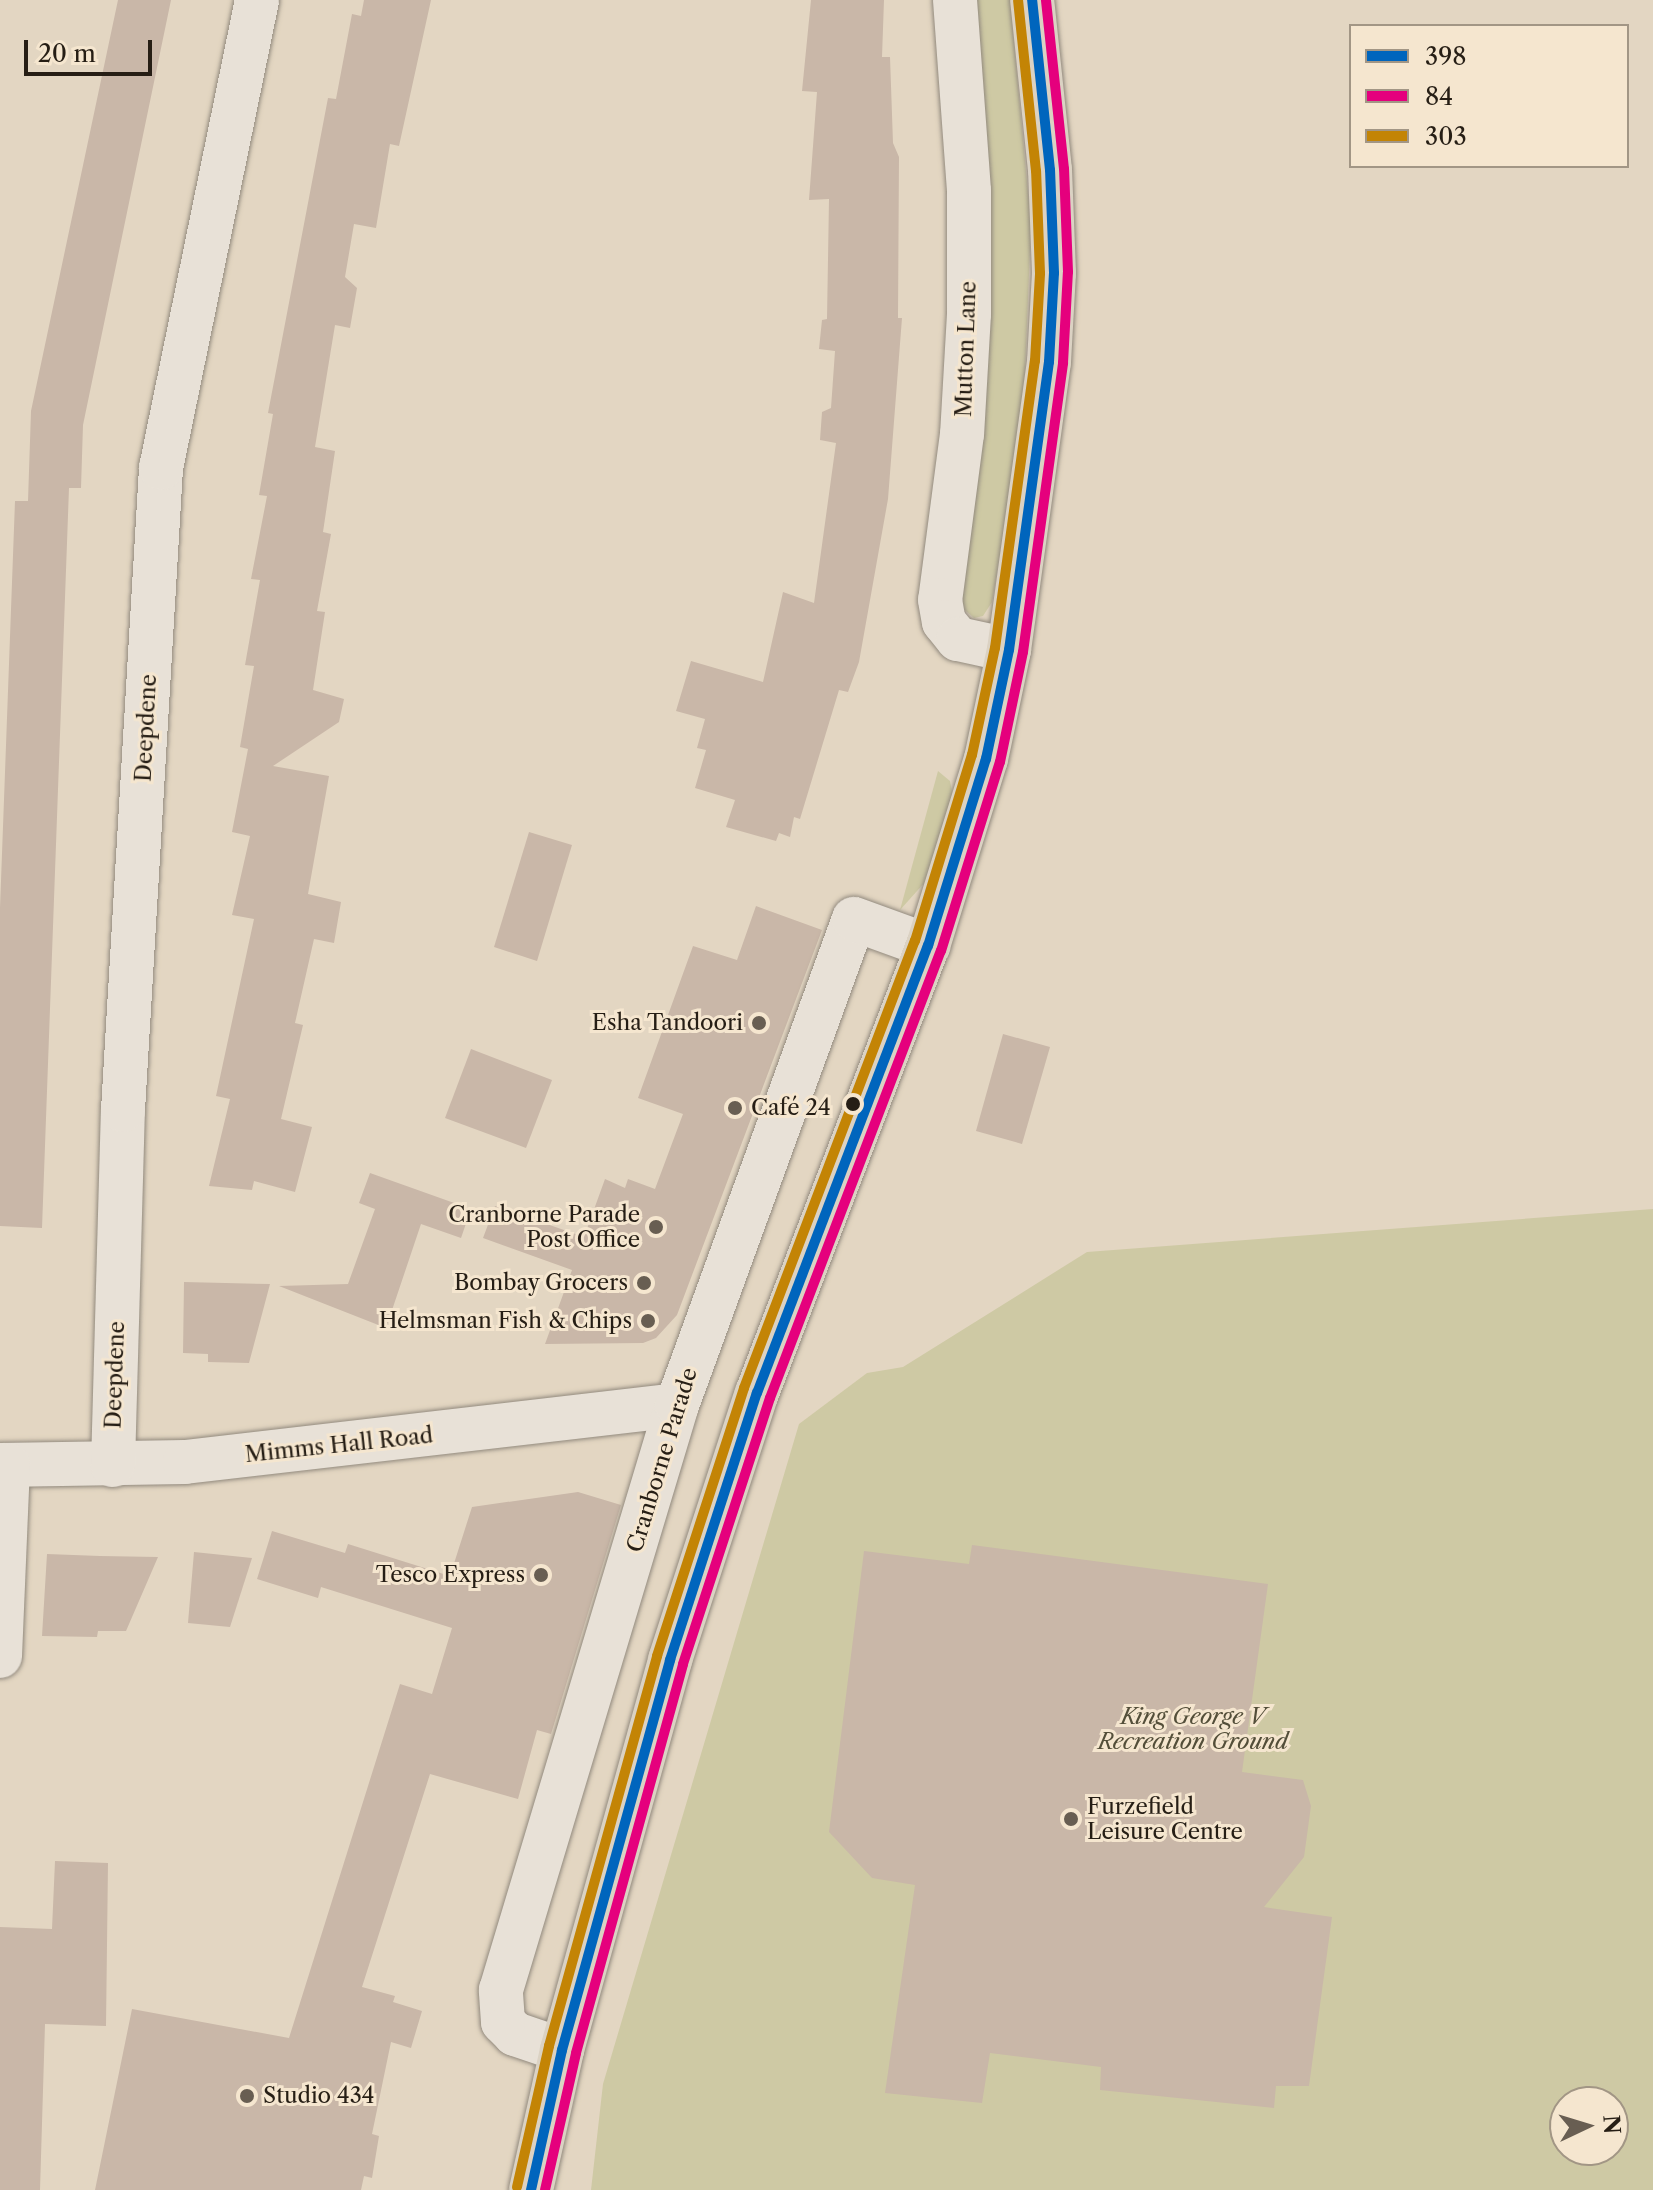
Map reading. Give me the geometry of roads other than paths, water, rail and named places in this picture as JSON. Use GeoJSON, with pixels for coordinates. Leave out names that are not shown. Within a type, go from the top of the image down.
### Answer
{"type":"FeatureCollection","features":[{"type":"Feature","properties":{"kind":"main road"},"geometry":{"type":"LineString","coordinates":[[531,2190],[562,2050],[670,1660],[748,1421],[964,844],[1009,650],[1049,362],[1054,273],[1050,170],[1032,0]]}},
{"type":"Feature","properties":{"kind":"street","name":"Deepdene"},"geometry":{"type":"LineString","coordinates":[[113,1465],[123,1110],[161,468],[257,0]]}},
{"type":"Feature","properties":{"kind":"street","name":"Mutton Lane"},"geometry":{"type":"LineString","coordinates":[[955,0],[969,191],[969,314],[962,434],[940,600],[944,622],[958,639],[1009,650]]}},
{"type":"Feature","properties":{"kind":"street","name":"Cranborne Parade"},"geometry":{"type":"LineString","coordinates":[[562,2050],[515,2034],[503,2022],[501,1990],[677,1405],[854,919],[928,946]]}},
{"type":"Feature","properties":{"kind":"street","name":"Mimms Hall Road"},"geometry":{"type":"LineString","coordinates":[[4,1465],[185,1462],[677,1405]]}},
{"type":"Feature","properties":{"kind":"street"},"geometry":{"type":"LineString","coordinates":[[0,1656],[4,1465]]}},
{"type":"Feature","properties":{"kind":"place","name":"Esha Tandoori"},"geometry":{"type":"Point","coordinates":[759,1023]}},
{"type":"Feature","properties":{"kind":"place","name":"Café 24"},"geometry":{"type":"Point","coordinates":[735,1108]}},
{"type":"Feature","properties":{"kind":"place","name":"Cranborne Parade Post Office"},"geometry":{"type":"Point","coordinates":[656,1227]}},
{"type":"Feature","properties":{"kind":"place","name":"Bombay Grocers"},"geometry":{"type":"Point","coordinates":[644,1283]}},
{"type":"Feature","properties":{"kind":"place","name":"Helmsman Fish & Chips"},"geometry":{"type":"Point","coordinates":[648,1321]}},
{"type":"Feature","properties":{"kind":"place","name":"Tesco Express"},"geometry":{"type":"Point","coordinates":[541,1575]}},
{"type":"Feature","properties":{"kind":"place","name":"Furzefield Leisure Centre"},"geometry":{"type":"Point","coordinates":[1071,1819]}},
{"type":"Feature","properties":{"kind":"place","name":"Studio 434"},"geometry":{"type":"Point","coordinates":[247,2096]}},
{"type":"Feature","properties":{"kind":"park label","name":"King George V Recreation Ground"},"geometry":{"type":"Point","coordinates":[1193,1728]}}]}
